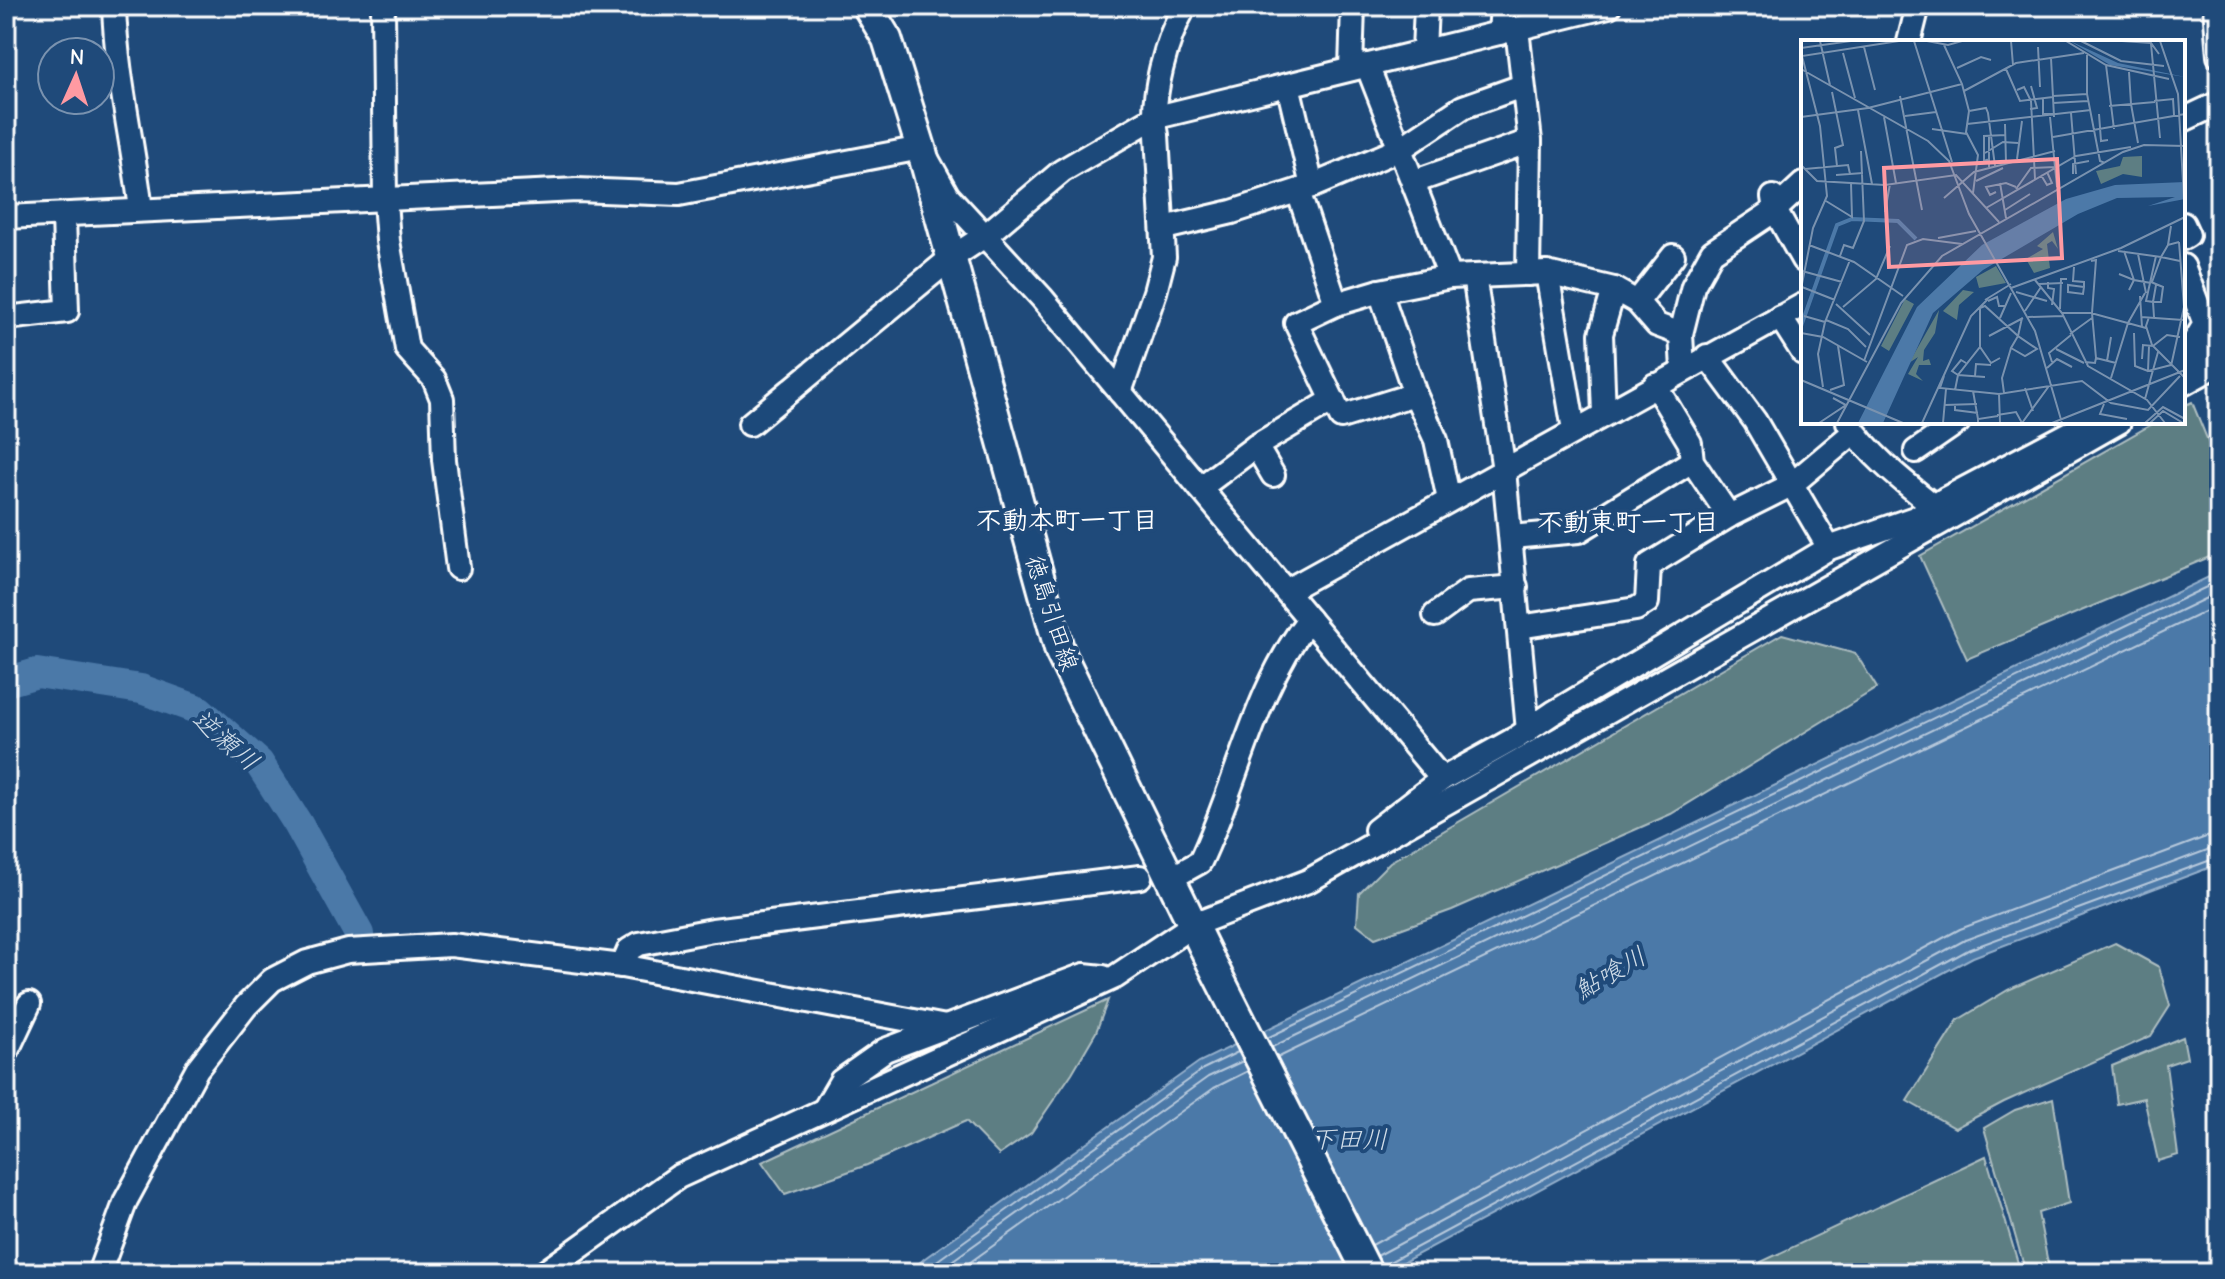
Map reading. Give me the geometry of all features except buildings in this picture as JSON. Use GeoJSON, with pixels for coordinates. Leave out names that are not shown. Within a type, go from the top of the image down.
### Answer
{"type":"FeatureCollection","features":[{"type":"Feature","properties":{"kind":"main road","name":"徳島引田線"},"geometry":{"type":"LineString","coordinates":[[867,6],[887,39],[921,148],[1060,652],[1211,962],[1368,1273]]}},
{"type":"Feature","properties":{"kind":"street"},"geometry":{"type":"LineString","coordinates":[[114,6],[120,72],[141,210]]}},
{"type":"Feature","properties":{"kind":"street"},"geometry":{"type":"LineString","coordinates":[[383,6],[388,241],[407,349],[434,379],[442,399],[444,460],[458,568]]}},
{"type":"Feature","properties":{"kind":"street"},"geometry":{"type":"LineString","coordinates":[[881,6],[887,39]]}},
{"type":"Feature","properties":{"kind":"street"},"geometry":{"type":"LineString","coordinates":[[1120,392],[1164,257],[1157,135],[1153,118],[1175,24],[1185,6]]}},
{"type":"Feature","properties":{"kind":"street"},"geometry":{"type":"LineString","coordinates":[[1353,6],[1359,67],[1400,149],[1450,277]]}},
{"type":"Feature","properties":{"kind":"street"},"geometry":{"type":"LineString","coordinates":[[1424,51],[1426,6]]}},
{"type":"Feature","properties":{"kind":"street"},"geometry":{"type":"LineString","coordinates":[[1502,6],[1522,86],[1530,141],[1538,274],[1574,430]]}},
{"type":"Feature","properties":{"kind":"street"},"geometry":{"type":"LineString","coordinates":[[750,424],[1062,171],[1153,118],[1508,31],[1566,11],[1609,6]]}},
{"type":"Feature","properties":{"kind":"street"},"geometry":{"type":"LineString","coordinates":[[1910,40],[1918,6]]}},
{"type":"Feature","properties":{"kind":"street"},"geometry":{"type":"LineString","coordinates":[[2215,6],[2219,56]]}},
{"type":"Feature","properties":{"kind":"street"},"geometry":{"type":"LineString","coordinates":[[1288,85],[1305,188],[1336,304]]}},
{"type":"Feature","properties":{"kind":"street"},"geometry":{"type":"LineString","coordinates":[[1164,228],[1232,212],[1305,188],[1400,149],[1463,107],[1522,86]]}},
{"type":"Feature","properties":{"kind":"street"},"geometry":{"type":"LineString","coordinates":[[2185,102],[2219,102]]}},
{"type":"Feature","properties":{"kind":"street"},"geometry":{"type":"LineString","coordinates":[[2185,119],[2219,102]]}},
{"type":"Feature","properties":{"kind":"street"},"geometry":{"type":"LineString","coordinates":[[1413,182],[1530,141]]}},
{"type":"Feature","properties":{"kind":"street"},"geometry":{"type":"LineString","coordinates":[[6,217],[577,190],[679,194],[921,148],[948,196],[986,235],[1120,392],[1442,779]]}},
{"type":"Feature","properties":{"kind":"street"},"geometry":{"type":"LineString","coordinates":[[1683,370],[1681,334],[1693,286],[1712,252],[1774,202],[1801,185]]}},
{"type":"Feature","properties":{"kind":"street"},"geometry":{"type":"LineString","coordinates":[[1774,202],[1801,256]]}},
{"type":"Feature","properties":{"kind":"street"},"geometry":{"type":"LineString","coordinates":[[6,318],[67,311],[64,216]]}},
{"type":"Feature","properties":{"kind":"street"},"geometry":{"type":"LineString","coordinates":[[1637,302],[1673,256]]}},
{"type":"Feature","properties":{"kind":"street"},"geometry":{"type":"LineString","coordinates":[[2185,271],[2205,324],[2187,373]]}},
{"type":"Feature","properties":{"kind":"street"},"geometry":{"type":"LineString","coordinates":[[1415,394],[1341,417],[1296,323],[1336,304],[1380,291],[1450,277],[1538,274],[1614,289],[1637,302],[1657,325],[1681,334]]}},
{"type":"Feature","properties":{"kind":"street"},"geometry":{"type":"LineString","coordinates":[[1474,276],[1504,470],[1528,731]]}},
{"type":"Feature","properties":{"kind":"street"},"geometry":{"type":"LineString","coordinates":[[1604,414],[1601,334],[1614,289]]}},
{"type":"Feature","properties":{"kind":"street"},"geometry":{"type":"LineString","coordinates":[[1380,291],[1415,394],[1436,440],[1449,500]]}},
{"type":"Feature","properties":{"kind":"street"},"geometry":{"type":"LineString","coordinates":[[1286,591],[1801,306]]}},
{"type":"Feature","properties":{"kind":"street"},"geometry":{"type":"LineString","coordinates":[[1780,317],[1801,350]]}},
{"type":"Feature","properties":{"kind":"street"},"geometry":{"type":"LineString","coordinates":[[2187,373],[2219,342]]}},
{"type":"Feature","properties":{"kind":"street"},"geometry":{"type":"LineString","coordinates":[[1707,356],[1755,421],[1829,548]]}},
{"type":"Feature","properties":{"kind":"street"},"geometry":{"type":"LineString","coordinates":[[2187,373],[2219,364]]}},
{"type":"Feature","properties":{"kind":"street"},"geometry":{"type":"LineString","coordinates":[[1655,385],[1690,443],[1692,461],[1729,516]]}},
{"type":"Feature","properties":{"kind":"street"},"geometry":{"type":"LineString","coordinates":[[1200,488],[1256,446],[1333,400]]}},
{"type":"Feature","properties":{"kind":"street"},"geometry":{"type":"LineString","coordinates":[[1916,451],[1955,424]]}},
{"type":"Feature","properties":{"kind":"street"},"geometry":{"type":"LineString","coordinates":[[1308,881],[1442,779],[1528,731],[1829,548],[1915,518],[2056,429],[2082,424]]}},
{"type":"Feature","properties":{"kind":"street"},"geometry":{"type":"LineString","coordinates":[[544,1273],[678,1177],[1115,977],[1193,925],[1308,881],[2115,424]]}},
{"type":"Feature","properties":{"kind":"street"},"geometry":{"type":"LineString","coordinates":[[1519,627],[1636,609],[1647,602],[1649,565],[1729,516],[1791,485],[1851,427],[1902,480],[1934,506]]}},
{"type":"Feature","properties":{"kind":"street"},"geometry":{"type":"LineString","coordinates":[[1256,446],[1273,475]]}},
{"type":"Feature","properties":{"kind":"street"},"geometry":{"type":"LineString","coordinates":[[1511,537],[1579,531],[1692,461]]}},
{"type":"Feature","properties":{"kind":"street"},"geometry":{"type":"LineString","coordinates":[[1435,615],[1468,591],[1516,587]]}},
{"type":"Feature","properties":{"kind":"street"},"geometry":{"type":"LineString","coordinates":[[1182,872],[1200,862],[1289,643],[1309,619]]}},
{"type":"Feature","properties":{"kind":"street"},"geometry":{"type":"LineString","coordinates":[[622,966],[629,950],[639,944],[713,930],[1140,877]]}},
{"type":"Feature","properties":{"kind":"street"},"geometry":{"type":"LineString","coordinates":[[99,1273],[126,1200],[197,1069],[246,1006],[272,980],[307,962],[348,951],[451,945],[622,966],[946,1027]]}},
{"type":"Feature","properties":{"kind":"street"},"geometry":{"type":"LineString","coordinates":[[824,1110],[841,1081],[885,1050],[1084,975],[1115,977]]}},
{"type":"Feature","properties":{"kind":"street"},"geometry":{"type":"LineString","coordinates":[[6,1053],[29,1004]]}},
{"type":"Feature","properties":{"kind":"green space"},"geometry":{"type":"Polygon","coordinates":[[[2192,402],[2219,468],[2219,553],[1967,659],[1920,556],[2152,424],[2185,424],[2185,405],[2192,402]]]}},
{"type":"Feature","properties":{"kind":"green space"},"geometry":{"type":"Polygon","coordinates":[[[1782,634],[1856,654],[1877,688],[1671,814],[1452,910],[1375,938],[1357,924],[1359,893],[1390,862],[1782,634]]]}},
{"type":"Feature","properties":{"kind":"green space"},"geometry":{"type":"Polygon","coordinates":[[[2115,943],[2159,967],[2170,1006],[2151,1036],[2004,1102],[1955,1128],[1907,1101],[1958,1020],[2008,990],[2115,943]]]}},
{"type":"Feature","properties":{"kind":"green space"},"geometry":{"type":"Polygon","coordinates":[[[1108,1000],[1096,1032],[1031,1133],[999,1155],[966,1121],[867,1165],[785,1194],[762,1162],[1108,1000]]]}},
{"type":"Feature","properties":{"kind":"green space"},"geometry":{"type":"Polygon","coordinates":[[[2183,1037],[2187,1058],[2166,1065],[2178,1155],[2158,1161],[2144,1098],[2117,1104],[2112,1066],[2183,1037]]]}},
{"type":"Feature","properties":{"kind":"green space"},"geometry":{"type":"Polygon","coordinates":[[[2053,1098],[2069,1203],[2038,1213],[2050,1273],[2026,1273],[1984,1128],[2015,1110],[2053,1098]]]}},
{"type":"Feature","properties":{"kind":"green space"},"geometry":{"type":"Polygon","coordinates":[[[1986,1156],[2021,1273],[1766,1273],[1761,1262],[1986,1156]]]}},
{"type":"Feature","properties":{"kind":"water","name":"下田川"},"geometry":{"type":"Polygon","coordinates":[[[2219,572],[2219,864],[1973,957],[1383,1273],[908,1273],[1199,1062],[2219,572]]]}},
{"type":"Feature","properties":{"kind":"waterway","name":"逆瀬川"},"geometry":{"type":"LineString","coordinates":[[6,682],[37,673],[141,689],[199,710],[259,763],[298,824],[359,934]]}},
{"type":"Feature","properties":{"kind":"district","name":"不動本町一丁目"},"geometry":{"type":"Point","coordinates":[1067,520]}},
{"type":"Feature","properties":{"kind":"district","name":"不動東町一丁目"},"geometry":{"type":"Point","coordinates":[1628,522]}},
{"type":"Feature","properties":{"kind":"water label","name":"鮎喰川"},"geometry":{"type":"Point","coordinates":[1610,973]}}]}
